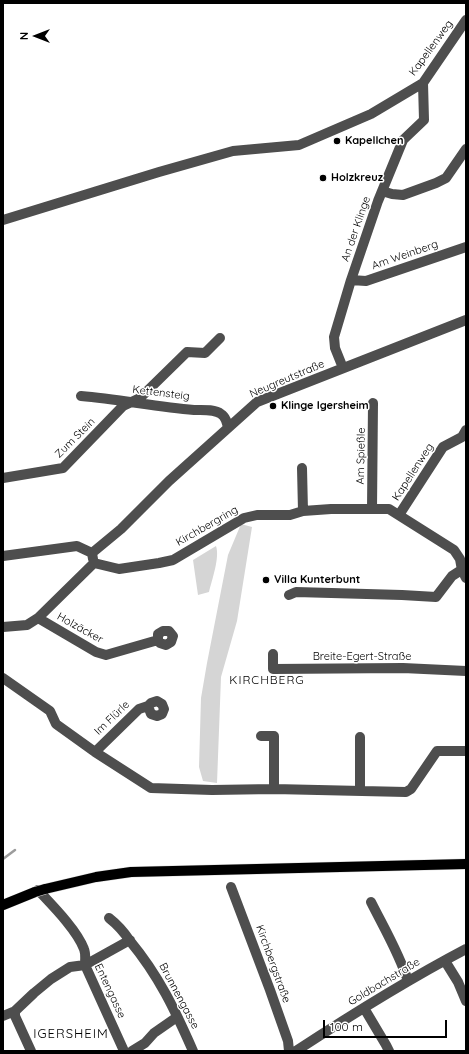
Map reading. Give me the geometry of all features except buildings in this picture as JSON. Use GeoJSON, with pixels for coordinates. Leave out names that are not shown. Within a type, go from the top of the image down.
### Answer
{"type":"FeatureCollection","features":[{"type":"Feature","properties":{"kind":"main road"},"geometry":{"type":"LineString","coordinates":[[3,905],[39,890],[96,877],[131,872],[466,864]]}},
{"type":"Feature","properties":{"kind":"street","name":"Kapellenweg"},"geometry":{"type":"LineString","coordinates":[[3,220],[160,172],[233,152],[299,145],[371,114],[423,83],[466,20]]}},
{"type":"Feature","properties":{"kind":"street","name":"An der Klinge"},"geometry":{"type":"LineString","coordinates":[[343,368],[335,348],[334,337],[351,280],[382,191],[403,140],[424,120],[423,83]]}},
{"type":"Feature","properties":{"kind":"street"},"geometry":{"type":"LineString","coordinates":[[382,191],[403,195],[446,178],[466,149]]}},
{"type":"Feature","properties":{"kind":"street","name":"Am Weinberg"},"geometry":{"type":"LineString","coordinates":[[351,280],[366,281],[466,247]]}},
{"type":"Feature","properties":{"kind":"street","name":"Neugreutstraße"},"geometry":{"type":"LineString","coordinates":[[93,558],[169,481],[257,402],[466,320]]}},
{"type":"Feature","properties":{"kind":"street","name":"Zum Stein"},"geometry":{"type":"LineString","coordinates":[[3,478],[62,468],[123,406],[140,398],[187,352],[205,353],[220,338]]}},
{"type":"Feature","properties":{"kind":"street","name":"Kettensteig"},"geometry":{"type":"LineString","coordinates":[[82,396],[108,398],[160,407],[212,411],[221,414],[226,420],[228,428]]}},
{"type":"Feature","properties":{"kind":"street","name":"Am Spießle"},"geometry":{"type":"LineString","coordinates":[[372,509],[373,403]]}},
{"type":"Feature","properties":{"kind":"street","name":"Kapellenweg"},"geometry":{"type":"LineString","coordinates":[[399,515],[443,447],[462,437],[466,430]]}},
{"type":"Feature","properties":{"kind":"street"},"geometry":{"type":"LineString","coordinates":[[302,468],[303,511]]}},
{"type":"Feature","properties":{"kind":"street","name":"Kirchbergring"},"geometry":{"type":"LineString","coordinates":[[3,556],[77,546],[93,558],[119,569],[173,560],[244,518],[290,515],[303,511],[331,509],[389,509],[454,550],[460,559],[465,572]]}},
{"type":"Feature","properties":{"kind":"street"},"geometry":{"type":"LineString","coordinates":[[3,627],[27,625],[38,618],[93,558]]}},
{"type":"Feature","properties":{"kind":"street"},"geometry":{"type":"LineString","coordinates":[[289,595],[296,592],[436,597],[452,576],[465,572]]}},
{"type":"Feature","properties":{"kind":"street","name":"Holzäcker"},"geometry":{"type":"LineString","coordinates":[[38,618],[96,652],[106,655],[158,640]]}},
{"type":"Feature","properties":{"kind":"street","name":"Breite-Egert-Straße"},"geometry":{"type":"LineString","coordinates":[[273,654],[273,669],[403,668],[466,671]]}},
{"type":"Feature","properties":{"kind":"street"},"geometry":{"type":"LineString","coordinates":[[3,678],[50,711],[56,724],[95,752],[151,788],[212,790],[360,790],[406,792],[412,789],[437,751],[466,751]]}},
{"type":"Feature","properties":{"kind":"street","name":"Im Flürle"},"geometry":{"type":"LineString","coordinates":[[95,752],[139,709],[148,706]]}},
{"type":"Feature","properties":{"kind":"street"},"geometry":{"type":"LineString","coordinates":[[261,736],[274,736],[274,789]]}},
{"type":"Feature","properties":{"kind":"street"},"geometry":{"type":"LineString","coordinates":[[360,737],[360,790]]}},
{"type":"Feature","properties":{"kind":"street","name":"Kirchbergstraße"},"geometry":{"type":"LineString","coordinates":[[231,887],[270,990],[288,1041],[289,1051]]}},
{"type":"Feature","properties":{"kind":"street"},"geometry":{"type":"LineString","coordinates":[[39,890],[77,936],[85,950],[85,965],[130,940]]}},
{"type":"Feature","properties":{"kind":"street"},"geometry":{"type":"LineString","coordinates":[[371,902],[389,936],[408,981]]}},
{"type":"Feature","properties":{"kind":"street","name":"Brunnengasse"},"geometry":{"type":"LineString","coordinates":[[109,918],[117,924],[143,956],[156,975],[168,995],[193,1051]]}},
{"type":"Feature","properties":{"kind":"street","name":"Goldbachstraße"},"geometry":{"type":"LineString","coordinates":[[296,1051],[408,981],[466,949]]}},
{"type":"Feature","properties":{"kind":"street"},"geometry":{"type":"LineString","coordinates":[[444,961],[458,982],[466,1001]]}},
{"type":"Feature","properties":{"kind":"street","name":"Entengasse"},"geometry":{"type":"LineString","coordinates":[[3,1016],[16,1011],[34,993],[70,967],[85,965],[124,1051]]}},
{"type":"Feature","properties":{"kind":"street"},"geometry":{"type":"LineString","coordinates":[[364,1008],[389,1051]]}},
{"type":"Feature","properties":{"kind":"street"},"geometry":{"type":"LineString","coordinates":[[16,1011],[15,1016],[31,1051]]}},
{"type":"Feature","properties":{"kind":"street"},"geometry":{"type":"LineString","coordinates":[[132,1051],[145,1043],[154,1033],[177,1017]]}},
{"type":"Feature","properties":{"kind":"shaded area"},"geometry":{"type":"Polygon","coordinates":[[[241,524],[252,527],[237,621],[221,677],[217,783],[203,781],[199,767],[201,698],[228,555],[241,524]]]}},
{"type":"Feature","properties":{"kind":"shaded area"},"geometry":{"type":"Polygon","coordinates":[[[216,546],[217,556],[209,592],[198,595],[193,560],[216,546]]]}},
{"type":"Feature","properties":{"kind":"waterway"},"geometry":{"type":"LineString","coordinates":[[3,859],[15,850]]}},
{"type":"Feature","properties":{"kind":"place","name":"Kapellchen"},"geometry":{"type":"Point","coordinates":[337,141]}},
{"type":"Feature","properties":{"kind":"place","name":"Holzkreuz"},"geometry":{"type":"Point","coordinates":[323,178]}},
{"type":"Feature","properties":{"kind":"place","name":"Klinge Igersheim"},"geometry":{"type":"Point","coordinates":[273,406]}},
{"type":"Feature","properties":{"kind":"place","name":"Villa Kunterbunt"},"geometry":{"type":"Point","coordinates":[266,580]}},
{"type":"Feature","properties":{"kind":"district","name":"KIRCHBERG"},"geometry":{"type":"Point","coordinates":[267,680]}},
{"type":"Feature","properties":{"kind":"district","name":"IGERSHEIM"},"geometry":{"type":"Point","coordinates":[71,1034]}}]}
